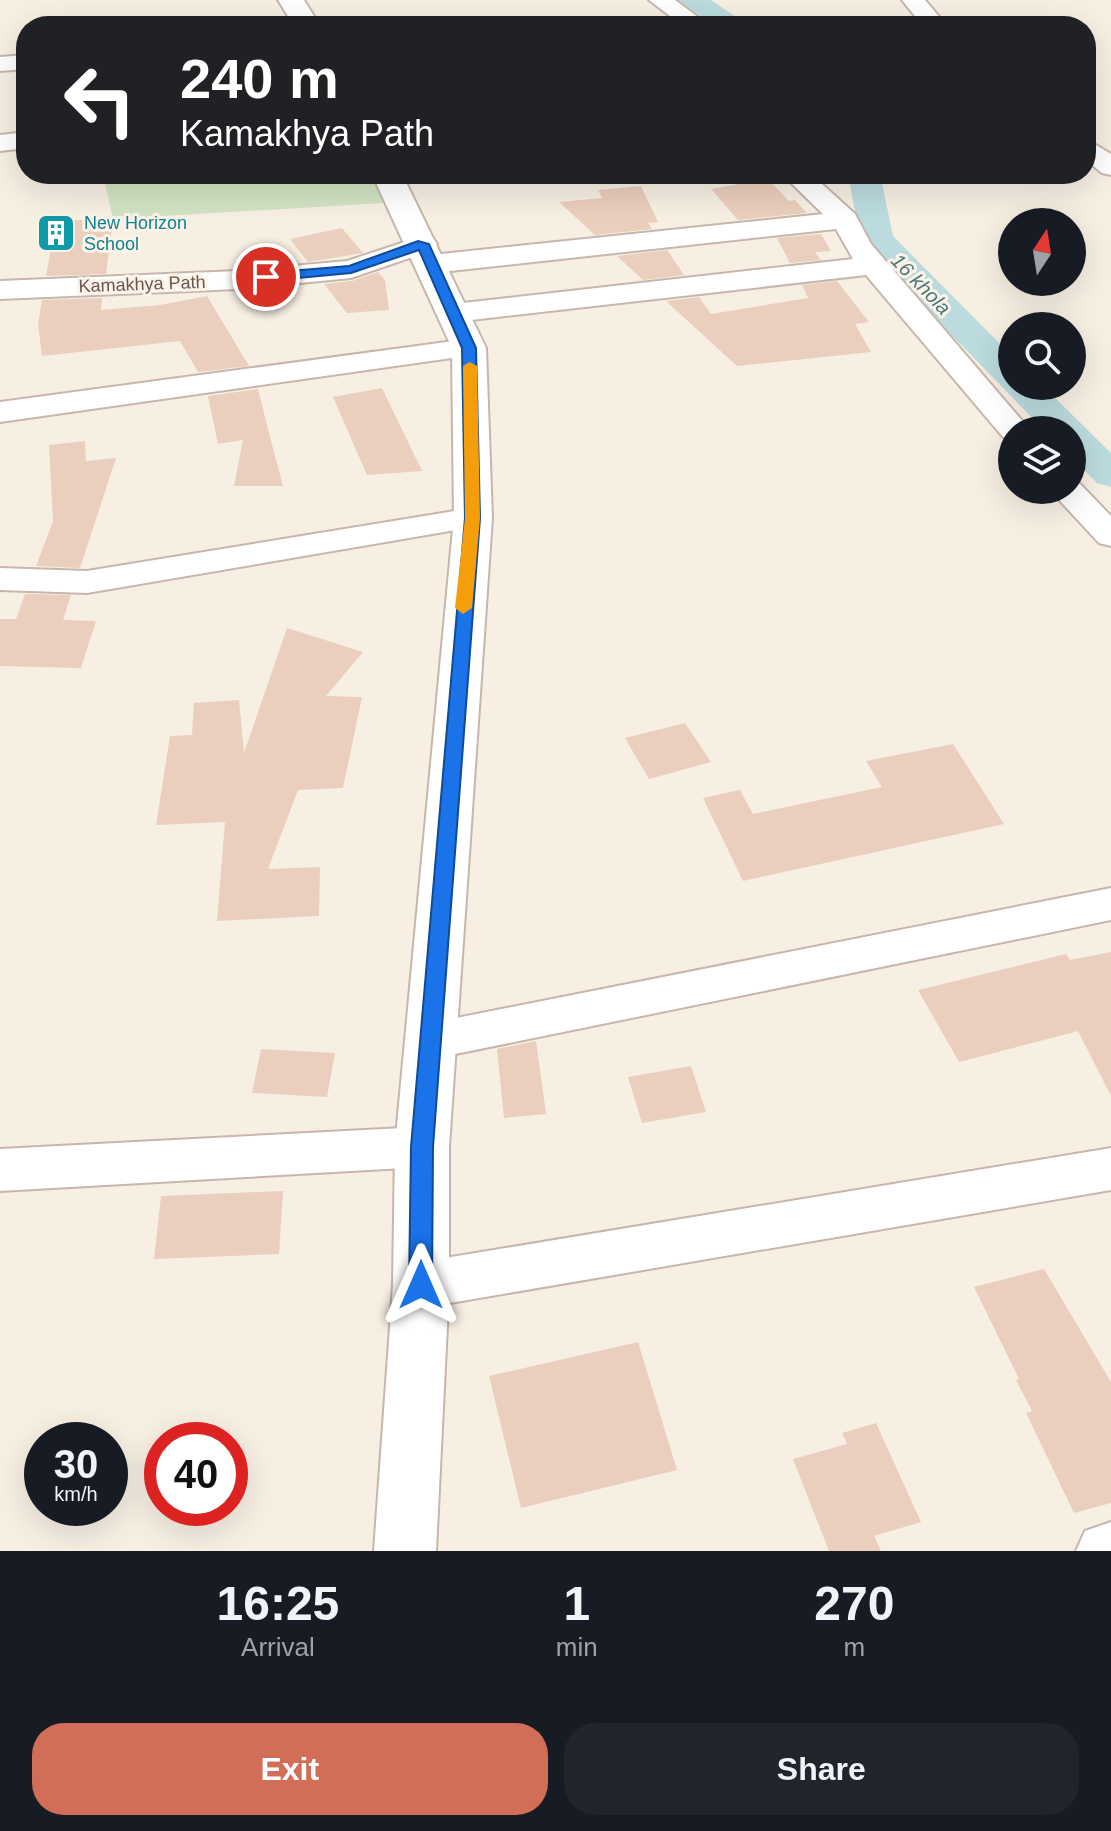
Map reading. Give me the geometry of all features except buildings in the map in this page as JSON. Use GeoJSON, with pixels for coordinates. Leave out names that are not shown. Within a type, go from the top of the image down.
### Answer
{"type":"FeatureCollection","features":[{"type":"Feature","properties":{"kind":"street"},"geometry":{"type":"LineString","coordinates":[[660,0],[683,16]]}},
{"type":"Feature","properties":{"kind":"street"},"geometry":{"type":"LineString","coordinates":[[913,0],[927,16]]}},
{"type":"Feature","properties":{"kind":"street"},"geometry":{"type":"LineString","coordinates":[[392,184],[462,330],[473,518],[422,1147],[421,1285],[405,1551]]}},
{"type":"Feature","properties":{"kind":"street"},"geometry":{"type":"LineString","coordinates":[[806,184],[845,220],[858,247],[1002,416]]}},
{"type":"Feature","properties":{"kind":"street","name":"Kamakhya Path"},"geometry":{"type":"LineString","coordinates":[[0,290],[238,280],[351,269],[427,254],[671,241],[845,220]]}},
{"type":"Feature","properties":{"kind":"street"},"geometry":{"type":"LineString","coordinates":[[0,412],[462,330],[875,265]]}},
{"type":"Feature","properties":{"kind":"street"},"geometry":{"type":"LineString","coordinates":[[1080,504],[1111,536]]}},
{"type":"Feature","properties":{"kind":"street"},"geometry":{"type":"LineString","coordinates":[[0,579],[87,582],[473,518]]}},
{"type":"Feature","properties":{"kind":"street"},"geometry":{"type":"LineString","coordinates":[[431,1041],[1111,904]]}},
{"type":"Feature","properties":{"kind":"street"},"geometry":{"type":"LineString","coordinates":[[0,1170],[422,1147]]}},
{"type":"Feature","properties":{"kind":"street"},"geometry":{"type":"LineString","coordinates":[[421,1285],[1111,1169]]}},
{"type":"Feature","properties":{"kind":"street"},"geometry":{"type":"LineString","coordinates":[[1105,1551],[1111,1550]]}},
{"type":"Feature","properties":{"kind":"green space"},"geometry":{"type":"Polygon","coordinates":[[[105,184],[392,184],[401,202],[113,219],[105,184]]]}},
{"type":"Feature","properties":{"kind":"waterway","name":"16 khola"},"geometry":{"type":"LineString","coordinates":[[692,0],[718,16]]}},
{"type":"Feature","properties":{"kind":"waterway","name":"16 khola"},"geometry":{"type":"LineString","coordinates":[[866,184],[877,239],[998,363]]}},
{"type":"Feature","properties":{"kind":"waterway","name":"16 khola"},"geometry":{"type":"LineString","coordinates":[[1035,400],[1052,416]]}},
{"type":"Feature","properties":{"kind":"waterway","name":"16 khola"},"geometry":{"type":"LineString","coordinates":[[1086,450],[1111,475]]}},
{"type":"Feature","properties":{"kind":"slow traffic"},"geometry":{"type":"LineString","coordinates":[[463,608],[473,518],[470,366]]}},
{"type":"Feature","properties":{"kind":"place","name":"New Horizon School"},"geometry":{"type":"Point","coordinates":[56,233]}},
{"type":"Feature","properties":{"kind":"route"},"geometry":{"type":"LineString","coordinates":[[266,277],[351,269],[423,244],[469,348],[473,518],[464,599],[422,1147],[421,1285]]}}]}
